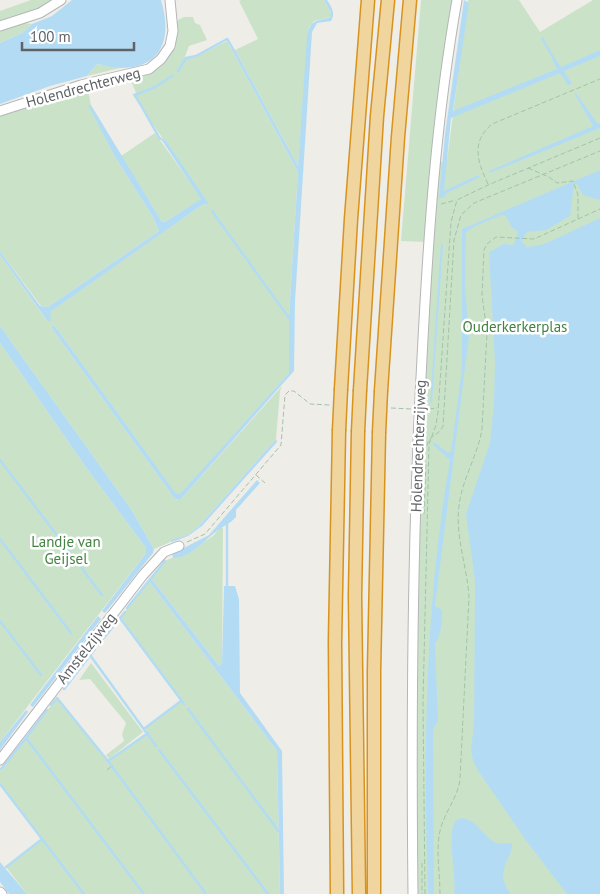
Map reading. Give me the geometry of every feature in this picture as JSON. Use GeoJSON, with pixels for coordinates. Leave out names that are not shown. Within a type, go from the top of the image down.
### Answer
{"type":"FeatureCollection","features":[{"type":"Feature","properties":{"kind":"highway"},"geometry":{"type":"LineString","coordinates":[[337,894],[335,642],[339,431],[351,219],[368,0]]}},
{"type":"Feature","properties":{"kind":"highway"},"geometry":{"type":"LineString","coordinates":[[359,894],[355,596],[358,432],[377,116],[388,0]]}},
{"type":"Feature","properties":{"kind":"highway"},"geometry":{"type":"LineString","coordinates":[[374,894],[374,680],[379,433],[397,146],[410,0]]}},
{"type":"Feature","properties":{"kind":"highway"},"geometry":{"type":"LineString","coordinates":[[375,848],[380,894]]}},
{"type":"Feature","properties":{"kind":"street"},"geometry":{"type":"LineString","coordinates":[[0,26],[40,13],[61,0]]}},
{"type":"Feature","properties":{"kind":"street","name":"Holendrechterweg"},"geometry":{"type":"LineString","coordinates":[[0,111],[81,85],[149,69],[162,60],[170,46],[173,31],[170,0]]}},
{"type":"Feature","properties":{"kind":"street","name":"Holendrechterzijweg"},"geometry":{"type":"LineString","coordinates":[[413,894],[412,680],[419,409],[439,121],[457,0]]}},
{"type":"Feature","properties":{"kind":"street","name":"Amstelzijweg"},"geometry":{"type":"LineString","coordinates":[[0,760],[143,575],[164,552],[179,546]]}},
{"type":"Feature","properties":{"kind":"path"},"geometry":{"type":"LineString","coordinates":[[488,185],[481,170],[477,149],[478,141],[485,130],[492,124],[600,79]]}},
{"type":"Feature","properties":{"kind":"path"},"geometry":{"type":"LineString","coordinates":[[432,204],[445,204],[457,200],[527,168],[600,138]]}},
{"type":"Feature","properties":{"kind":"path"},"geometry":{"type":"LineString","coordinates":[[430,438],[442,430],[443,426],[454,240],[461,215],[474,203],[600,151]]}},
{"type":"Feature","properties":{"kind":"path"},"geometry":{"type":"LineString","coordinates":[[527,168],[543,174],[557,183],[574,181],[578,195],[578,220]]}},
{"type":"Feature","properties":{"kind":"path"},"geometry":{"type":"LineString","coordinates":[[423,544],[426,450],[436,425],[451,222],[457,200]]}},
{"type":"Feature","properties":{"kind":"path"},"geometry":{"type":"LineString","coordinates":[[440,894],[439,836],[441,825],[459,788],[460,779],[469,597],[467,569],[458,517],[464,485],[480,442],[482,428],[487,332],[482,296],[483,259],[487,244],[492,239],[502,236],[529,240],[544,236],[600,209]]}},
{"type":"Feature","properties":{"kind":"path"},"geometry":{"type":"LineString","coordinates":[[179,546],[205,534],[281,445],[285,395],[287,392],[294,391],[315,405],[334,405]]}},
{"type":"Feature","properties":{"kind":"path"},"geometry":{"type":"LineString","coordinates":[[384,407],[419,409],[437,407]]}},
{"type":"Feature","properties":{"kind":"path"},"geometry":{"type":"LineString","coordinates":[[424,894],[423,702],[430,438]]}},
{"type":"Feature","properties":{"kind":"path"},"geometry":{"type":"LineString","coordinates":[[256,475],[265,483]]}},
{"type":"Feature","properties":{"kind":"path"},"geometry":{"type":"LineString","coordinates":[[421,625],[420,766],[424,894]]}},
{"type":"Feature","properties":{"kind":"path"},"geometry":{"type":"LineString","coordinates":[[107,770],[114,765]]}},
{"type":"Feature","properties":{"kind":"green space"},"geometry":{"type":"Polygon","coordinates":[[[31,0],[55,0],[43,7],[0,23],[0,11],[31,0]]]}},
{"type":"Feature","properties":{"kind":"green space"},"geometry":{"type":"Polygon","coordinates":[[[324,0],[331,13],[331,17],[314,21],[309,27],[298,166],[235,50],[258,39],[239,1],[324,0]]]}},
{"type":"Feature","properties":{"kind":"green space","name":"Ouderkerkerplas"},"geometry":{"type":"Polygon","coordinates":[[[421,0],[455,0],[434,165],[447,160],[468,0],[519,0],[540,32],[593,0],[600,0],[600,894],[418,894],[416,654],[424,414],[430,413],[430,406],[424,406],[429,324],[428,237],[427,242],[401,241],[421,0]]]}},
{"type":"Feature","properties":{"kind":"green space"},"geometry":{"type":"Polygon","coordinates":[[[184,17],[193,17],[195,23],[200,25],[207,40],[189,46],[184,59],[199,55],[227,41],[298,172],[289,316],[289,373],[180,495],[175,494],[54,325],[51,327],[175,499],[180,500],[282,386],[276,439],[199,526],[187,535],[154,549],[131,509],[0,326],[0,255],[47,321],[49,312],[202,205],[208,204],[132,94],[136,93],[130,78],[163,64],[167,59],[178,20],[184,17]]]}},
{"type":"Feature","properties":{"kind":"green space"},"geometry":{"type":"Polygon","coordinates":[[[24,23],[32,24],[22,33],[0,43],[0,30],[24,23]]]}},
{"type":"Feature","properties":{"kind":"green space"},"geometry":{"type":"Polygon","coordinates":[[[97,64],[120,68],[87,76],[97,64]]]}},
{"type":"Feature","properties":{"kind":"green space"},"geometry":{"type":"Polygon","coordinates":[[[87,86],[91,105],[89,106],[115,157],[153,217],[159,231],[48,307],[41,306],[0,251],[0,114],[87,86]]]}},
{"type":"Feature","properties":{"kind":"green space"},"geometry":{"type":"Polygon","coordinates":[[[155,133],[202,199],[165,222],[162,222],[121,156],[155,133]]]}},
{"type":"Feature","properties":{"kind":"green space","name":"Landje van Geijsel"},"geometry":{"type":"Polygon","coordinates":[[[0,343],[85,466],[146,548],[146,553],[0,742],[0,343]]]}},
{"type":"Feature","properties":{"kind":"green space"},"geometry":{"type":"Polygon","coordinates":[[[221,527],[223,528],[222,663],[219,666],[151,578],[165,561],[195,548],[213,536],[221,527]]]}},
{"type":"Feature","properties":{"kind":"green space"},"geometry":{"type":"Polygon","coordinates":[[[149,581],[277,751],[280,894],[27,894],[6,867],[42,839],[0,784],[0,771],[57,698],[108,761],[148,733],[145,728],[181,701],[120,618],[149,581]]]}},
{"type":"Feature","properties":{"kind":"green space"},"geometry":{"type":"Polygon","coordinates":[[[91,663],[143,732],[109,759],[106,755],[124,741],[122,734],[126,723],[90,679],[79,680],[91,663]]]}},
{"type":"Feature","properties":{"kind":"water"},"geometry":{"type":"Polygon","coordinates":[[[72,0],[161,0],[165,26],[161,48],[147,62],[135,67],[117,68],[97,64],[87,76],[50,86],[0,104],[0,43],[22,33],[32,24],[52,16],[72,0]]]}},
{"type":"Feature","properties":{"kind":"water"},"geometry":{"type":"Polygon","coordinates":[[[324,0],[327,0],[330,5],[333,15],[331,21],[317,23],[312,32],[295,302],[294,371],[180,500],[175,499],[51,327],[54,325],[176,494],[180,494],[289,373],[289,316],[298,172],[226,39],[228,38],[235,50],[298,166],[307,36],[312,23],[331,17],[331,13],[324,0]]]}},
{"type":"Feature","properties":{"kind":"water"},"geometry":{"type":"Polygon","coordinates":[[[464,0],[469,3],[453,111],[557,69],[549,49],[561,67],[600,50],[600,56],[564,71],[572,84],[568,85],[560,73],[451,118],[444,191],[478,175],[480,177],[445,194],[444,198],[439,198],[445,134],[464,0]]]}},
{"type":"Feature","properties":{"kind":"water"},"geometry":{"type":"Polygon","coordinates":[[[574,93],[576,93],[597,123],[600,124],[600,128],[490,173],[489,171],[593,126],[574,93]]]}},
{"type":"Feature","properties":{"kind":"water"},"geometry":{"type":"Polygon","coordinates":[[[88,105],[91,105],[162,222],[165,222],[201,199],[159,136],[166,141],[209,204],[202,205],[50,312],[51,320],[48,322],[0,255],[0,251],[40,306],[48,307],[159,231],[153,217],[115,157],[88,105]]]}},
{"type":"Feature","properties":{"kind":"water","name":"Ouderkerkerplas"},"geometry":{"type":"Polygon","coordinates":[[[600,170],[600,200],[583,195],[577,184],[574,184],[570,216],[546,230],[527,232],[521,241],[527,247],[541,245],[600,218],[600,894],[567,894],[527,842],[479,772],[473,761],[471,750],[474,724],[475,581],[466,514],[490,443],[494,403],[495,363],[489,252],[504,244],[514,245],[518,231],[512,228],[506,216],[502,215],[475,226],[466,232],[465,285],[469,336],[435,606],[442,610],[442,619],[440,632],[435,644],[438,720],[433,730],[434,894],[428,894],[426,731],[428,676],[435,568],[450,460],[433,445],[434,442],[448,453],[451,451],[462,369],[462,229],[600,170]]]}},
{"type":"Feature","properties":{"kind":"water"},"geometry":{"type":"Polygon","coordinates":[[[441,242],[443,246],[432,402],[430,404],[441,242]]]}},
{"type":"Feature","properties":{"kind":"water"},"geometry":{"type":"Polygon","coordinates":[[[0,326],[131,509],[154,549],[153,553],[105,613],[102,611],[146,553],[146,548],[85,466],[0,343],[0,326]]]}},
{"type":"Feature","properties":{"kind":"water"},"geometry":{"type":"Polygon","coordinates":[[[276,439],[277,442],[202,526],[188,536],[172,542],[171,540],[187,535],[199,526],[276,439]]]}},
{"type":"Feature","properties":{"kind":"water"},"geometry":{"type":"Polygon","coordinates":[[[257,480],[260,483],[236,510],[236,517],[234,519],[186,555],[173,558],[172,554],[209,535],[257,480]]]}},
{"type":"Feature","properties":{"kind":"water"},"geometry":{"type":"Polygon","coordinates":[[[151,578],[219,666],[222,663],[224,586],[235,586],[239,599],[240,693],[282,751],[284,894],[280,894],[277,751],[149,581],[151,578]]]}},
{"type":"Feature","properties":{"kind":"water"},"geometry":{"type":"Polygon","coordinates":[[[98,616],[101,619],[33,707],[30,705],[98,616]]]}},
{"type":"Feature","properties":{"kind":"water"},"geometry":{"type":"Polygon","coordinates":[[[26,710],[28,712],[0,750],[0,742],[26,710]]]}},
{"type":"Feature","properties":{"kind":"water"},"geometry":{"type":"Polygon","coordinates":[[[462,818],[473,822],[487,837],[496,843],[512,843],[512,849],[503,872],[503,878],[511,894],[454,894],[451,838],[455,821],[462,818]]]}},
{"type":"Feature","properties":{"kind":"water"},"geometry":{"type":"Polygon","coordinates":[[[0,862],[27,894],[9,894],[0,882],[0,862]]]}},
{"type":"Feature","properties":{"kind":"waterway"},"geometry":{"type":"LineString","coordinates":[[542,38],[550,52]]}},
{"type":"Feature","properties":{"kind":"waterway"},"geometry":{"type":"LineString","coordinates":[[178,71],[186,58],[196,56],[227,39]]}},
{"type":"Feature","properties":{"kind":"waterway"},"geometry":{"type":"LineString","coordinates":[[160,139],[135,95],[155,87],[172,76]]}},
{"type":"Feature","properties":{"kind":"waterway"},"geometry":{"type":"LineString","coordinates":[[212,211],[292,320]]}},
{"type":"Feature","properties":{"kind":"waterway"},"geometry":{"type":"LineString","coordinates":[[0,460],[102,595]]}},
{"type":"Feature","properties":{"kind":"waterway"},"geometry":{"type":"LineString","coordinates":[[227,523],[227,589]]}},
{"type":"Feature","properties":{"kind":"waterway"},"geometry":{"type":"LineString","coordinates":[[0,539],[71,633]]}},
{"type":"Feature","properties":{"kind":"waterway"},"geometry":{"type":"LineString","coordinates":[[127,608],[165,561]]}},
{"type":"Feature","properties":{"kind":"waterway"},"geometry":{"type":"LineString","coordinates":[[98,645],[125,612]]}},
{"type":"Feature","properties":{"kind":"waterway"},"geometry":{"type":"LineString","coordinates":[[120,618],[184,704]]}},
{"type":"Feature","properties":{"kind":"waterway"},"geometry":{"type":"LineString","coordinates":[[0,621],[41,675]]}},
{"type":"Feature","properties":{"kind":"waterway"},"geometry":{"type":"LineString","coordinates":[[64,689],[95,649]]}},
{"type":"Feature","properties":{"kind":"waterway"},"geometry":{"type":"LineString","coordinates":[[90,655],[156,746]]}},
{"type":"Feature","properties":{"kind":"waterway"},"geometry":{"type":"LineString","coordinates":[[51,705],[57,698],[108,761],[206,894]]}},
{"type":"Feature","properties":{"kind":"waterway"},"geometry":{"type":"LineString","coordinates":[[145,728],[181,701]]}},
{"type":"Feature","properties":{"kind":"waterway"},"geometry":{"type":"LineString","coordinates":[[188,709],[280,833]]}},
{"type":"Feature","properties":{"kind":"waterway"},"geometry":{"type":"LineString","coordinates":[[26,738],[47,710]]}},
{"type":"Feature","properties":{"kind":"waterway"},"geometry":{"type":"LineString","coordinates":[[108,761],[148,733]]}},
{"type":"Feature","properties":{"kind":"waterway"},"geometry":{"type":"LineString","coordinates":[[1,769],[26,738],[144,894]]}},
{"type":"Feature","properties":{"kind":"waterway"},"geometry":{"type":"LineString","coordinates":[[159,750],[268,894]]}},
{"type":"Feature","properties":{"kind":"waterway"},"geometry":{"type":"LineString","coordinates":[[0,784],[84,894]]}},
{"type":"Feature","properties":{"kind":"waterway"},"geometry":{"type":"LineString","coordinates":[[6,867],[42,839]]}}]}
